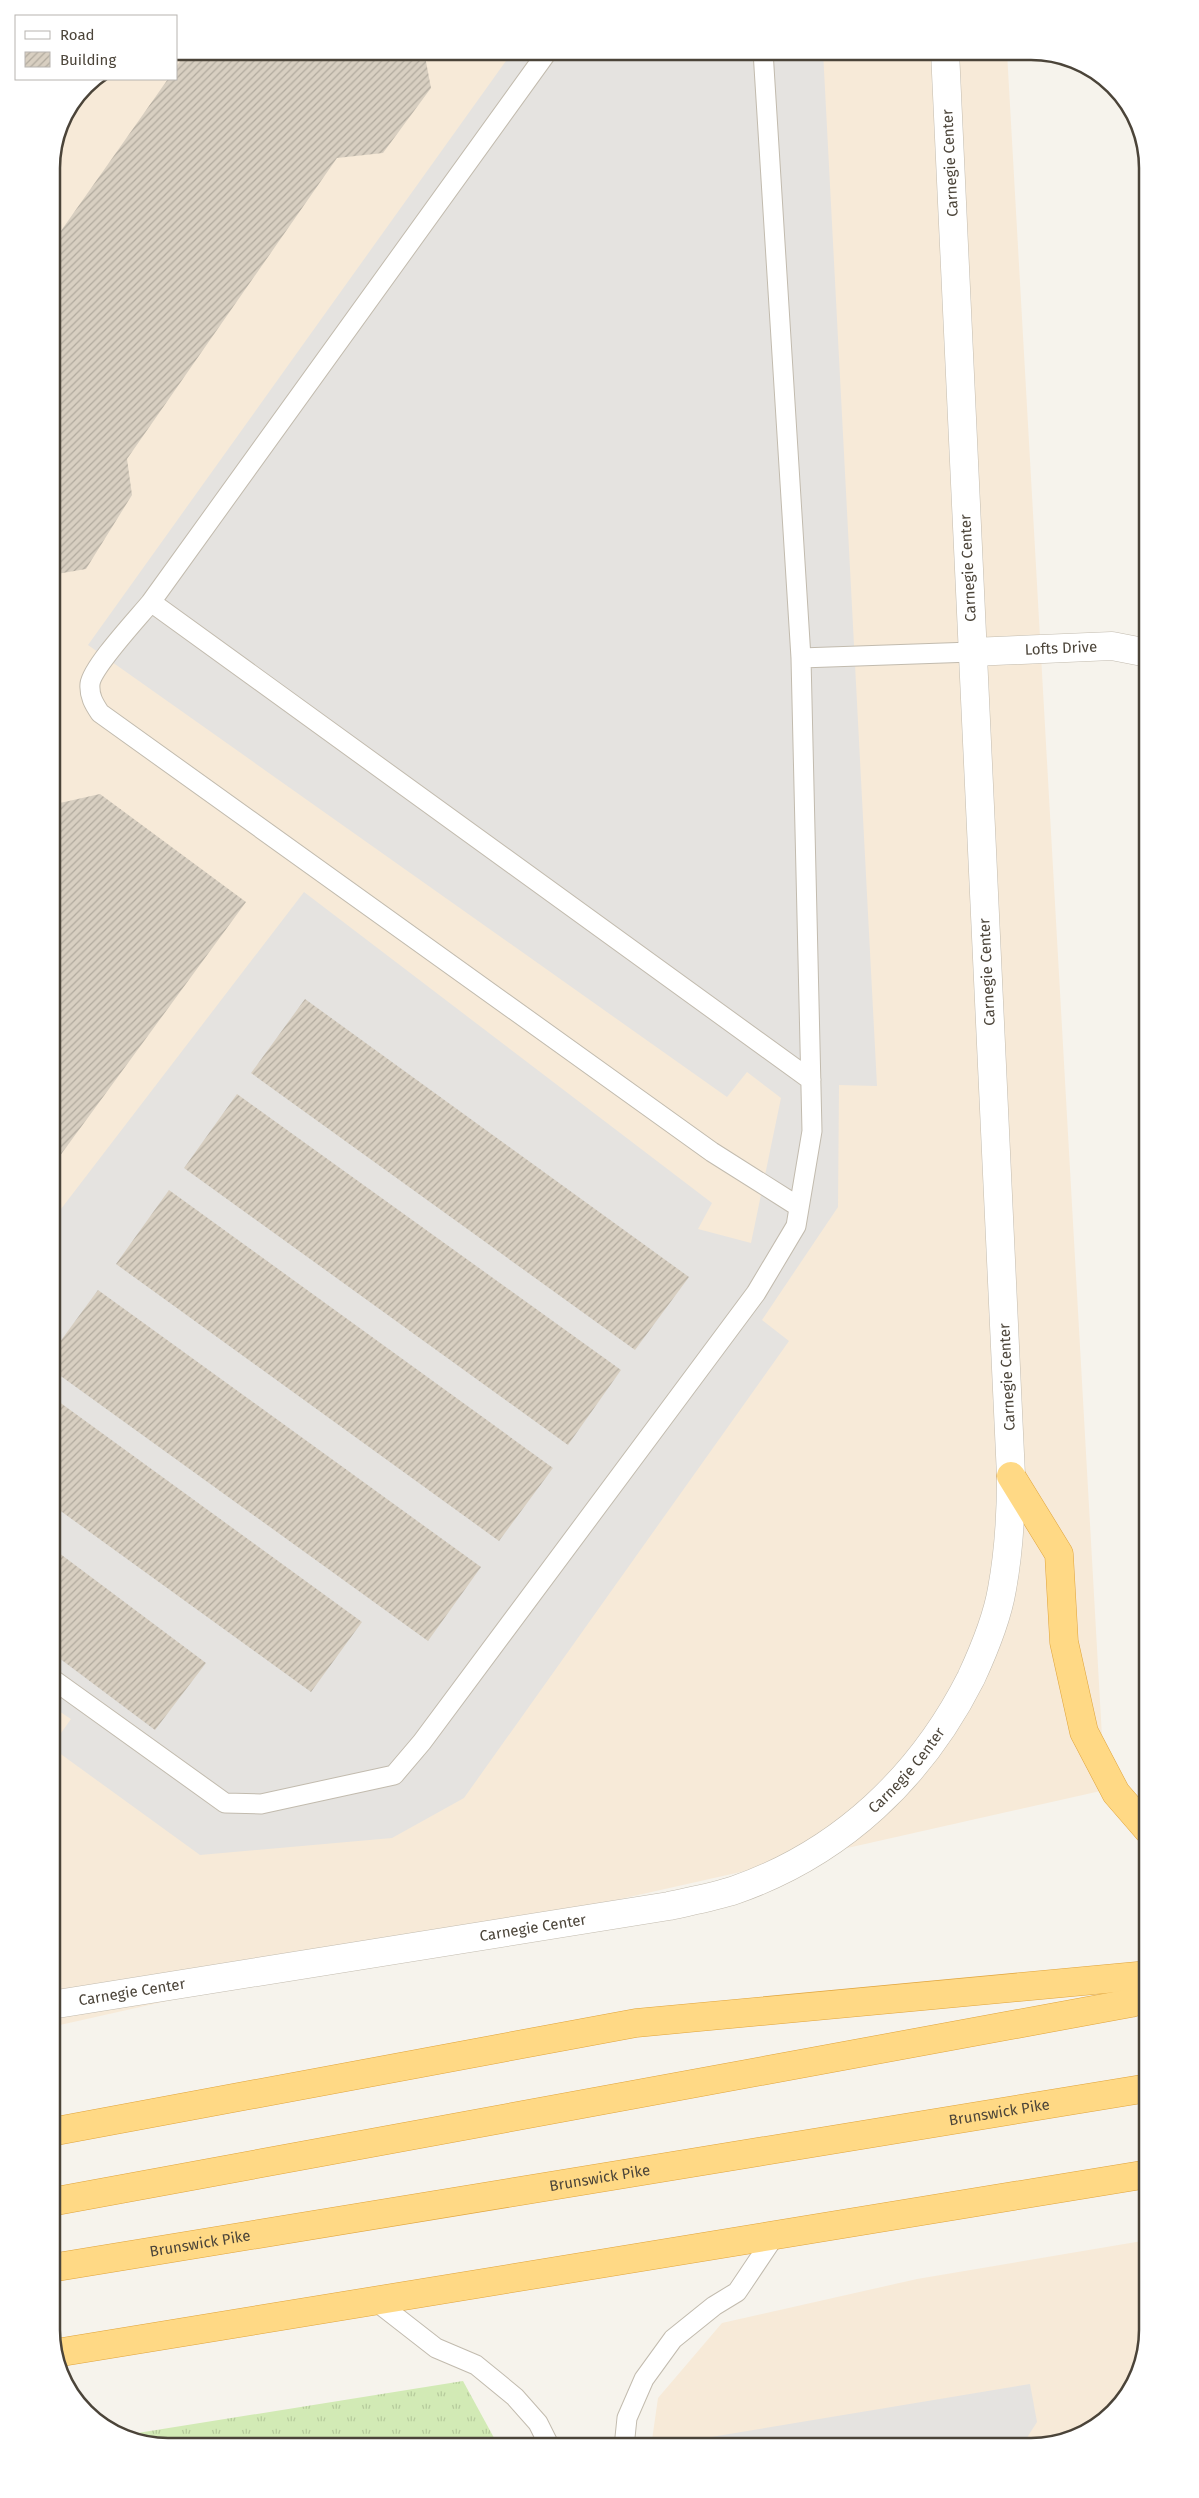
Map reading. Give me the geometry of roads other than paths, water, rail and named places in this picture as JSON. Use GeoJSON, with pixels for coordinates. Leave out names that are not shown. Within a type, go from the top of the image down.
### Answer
{"type":"FeatureCollection","features":[{"type":"Feature","properties":{"kind":"highway"},"geometry":{"type":"LineString","coordinates":[[1011,1476],[1059,1554],[1064,1642],[1084,1732],[1116,1793],[1139,1820]]}},
{"type":"Feature","properties":{"kind":"highway"},"geometry":{"type":"LineString","coordinates":[[60,2130],[636,2023],[1139,1977]]}},
{"type":"Feature","properties":{"kind":"highway"},"geometry":{"type":"LineString","coordinates":[[60,2200],[1139,2001]]}},
{"type":"Feature","properties":{"kind":"highway","name":"Brunswick Pike"},"geometry":{"type":"LineString","coordinates":[[60,2267],[1139,2089]]}},
{"type":"Feature","properties":{"kind":"highway"},"geometry":{"type":"LineString","coordinates":[[63,2353],[1139,2175]]}},
{"type":"Feature","properties":{"kind":"street","name":"Carnegie Center"},"geometry":{"type":"LineString","coordinates":[[60,2004],[669,1906],[735,1890],[800,1861],[864,1817],[915,1767],[952,1715],[984,1651],[1002,1590],[1011,1520],[1011,1476],[945,60]]}},
{"type":"Feature","properties":{"kind":"street","name":"Lofts Drive"},"geometry":{"type":"LineString","coordinates":[[972,652],[1112,646],[1139,651]]}},
{"type":"Feature","properties":{"kind":"lane"},"geometry":{"type":"LineString","coordinates":[[542,60],[151,602],[92,674],[90,693],[100,713],[704,1146],[799,1207]]}},
{"type":"Feature","properties":{"kind":"lane"},"geometry":{"type":"LineString","coordinates":[[60,1684],[225,1802],[261,1804],[394,1775],[433,1727],[756,1293],[796,1226],[812,1131],[801,658],[764,60]]}},
{"type":"Feature","properties":{"kind":"lane"},"geometry":{"type":"LineString","coordinates":[[151,602],[811,1080]]}},
{"type":"Feature","properties":{"kind":"lane"},"geometry":{"type":"LineString","coordinates":[[801,658],[972,652]]}},
{"type":"Feature","properties":{"kind":"lane"},"geometry":{"type":"LineString","coordinates":[[625,2438],[627,2418],[644,2379],[667,2347],[673,2339],[714,2306],[737,2292],[776,2234]]}},
{"type":"Feature","properties":{"kind":"lane"},"geometry":{"type":"LineString","coordinates":[[377,2302],[436,2348],[476,2364],[515,2397],[538,2423],[546,2438]]}}]}
